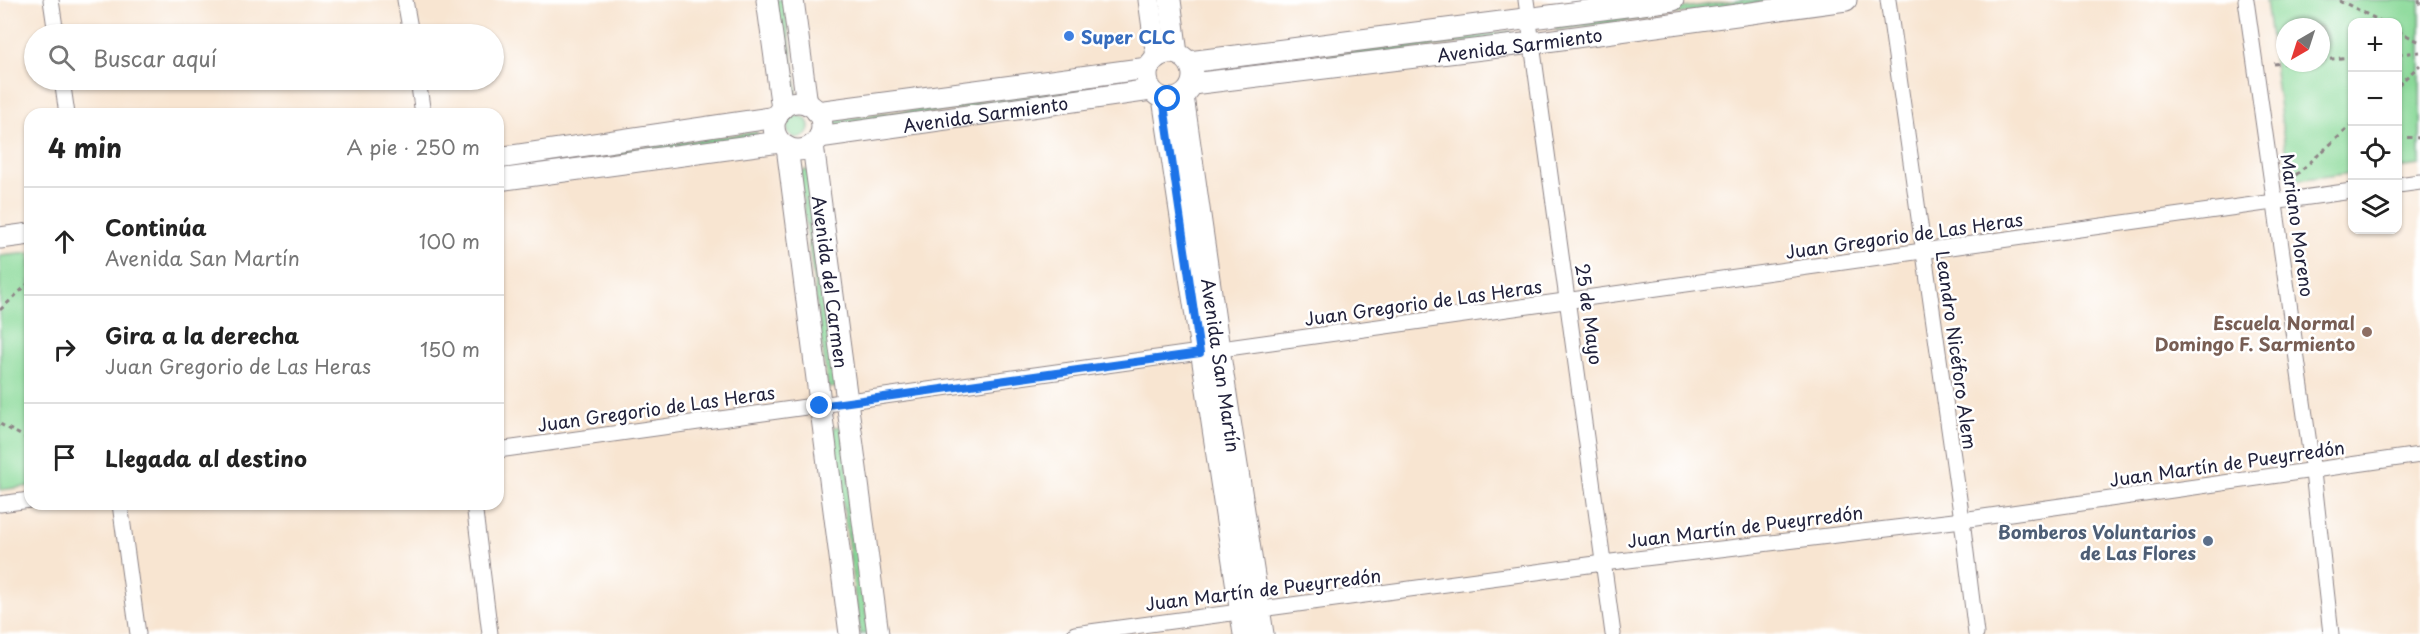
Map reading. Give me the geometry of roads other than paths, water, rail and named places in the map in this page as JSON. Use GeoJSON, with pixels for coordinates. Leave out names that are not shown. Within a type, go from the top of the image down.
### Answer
{"type":"FeatureCollection","features":[{"type":"Feature","properties":{"kind":"main road"},"geometry":{"type":"LineString","coordinates":[[767,0],[780,113],[775,127],[784,144]]}},
{"type":"Feature","properties":{"kind":"main road"},"geometry":{"type":"LineString","coordinates":[[504,179],[784,144],[798,150],[816,141],[822,124],[812,108],[793,0]]}},
{"type":"Feature","properties":{"kind":"main road"},"geometry":{"type":"LineString","coordinates":[[1149,0],[1168,60],[1194,73],[1172,92],[1147,77],[1168,60],[1170,0]]}},
{"type":"Feature","properties":{"kind":"main road","name":"Avenida Sarmiento"},"geometry":{"type":"LineString","coordinates":[[812,108],[1528,10],[1673,0]]}},
{"type":"Feature","properties":{"kind":"main road","name":"Avenida Sarmiento"},"geometry":{"type":"LineString","coordinates":[[816,141],[1846,0]]}},
{"type":"Feature","properties":{"kind":"main road","name":"Avenida San Martín"},"geometry":{"type":"LineString","coordinates":[[1172,92],[1251,611],[1263,634]]}},
{"type":"Feature","properties":{"kind":"main road"},"geometry":{"type":"LineString","coordinates":[[504,157],[780,113],[794,104],[812,108]]}},
{"type":"Feature","properties":{"kind":"main road","name":"Avenida del Carmen"},"geometry":{"type":"LineString","coordinates":[[816,141],[847,402],[878,634]]}},
{"type":"Feature","properties":{"kind":"main road","name":"Avenida del Carmen"},"geometry":{"type":"LineString","coordinates":[[784,144],[850,634]]}},
{"type":"Feature","properties":{"kind":"main road"},"geometry":{"type":"LineString","coordinates":[[0,238],[24,235]]}},
{"type":"Feature","properties":{"kind":"main road"},"geometry":{"type":"LineString","coordinates":[[1244,634],[1251,611]]}},
{"type":"Feature","properties":{"kind":"street"},"geometry":{"type":"LineString","coordinates":[[51,0],[55,24]]}},
{"type":"Feature","properties":{"kind":"street"},"geometry":{"type":"LineString","coordinates":[[405,0],[409,24]]}},
{"type":"Feature","properties":{"kind":"street","name":"Leandro Nicéforo Alem"},"geometry":{"type":"LineString","coordinates":[[1888,0],[1962,520],[1976,634]]}},
{"type":"Feature","properties":{"kind":"street","name":"Mariano Moreno"},"geometry":{"type":"LineString","coordinates":[[2246,0],[2313,472],[2331,634]]}},
{"type":"Feature","properties":{"kind":"street","name":"25 de Mayo"},"geometry":{"type":"LineString","coordinates":[[1528,10],[1613,634]]}},
{"type":"Feature","properties":{"kind":"street"},"geometry":{"type":"LineString","coordinates":[[63,90],[66,108]]}},
{"type":"Feature","properties":{"kind":"street"},"geometry":{"type":"LineString","coordinates":[[419,90],[422,108]]}},
{"type":"Feature","properties":{"kind":"street"},"geometry":{"type":"LineString","coordinates":[[2402,184],[2420,182]]}},
{"type":"Feature","properties":{"kind":"street","name":"Juan Gregorio de Las Heras"},"geometry":{"type":"LineString","coordinates":[[504,449],[2348,192]]}},
{"type":"Feature","properties":{"kind":"street","name":"Juan Martín de Pueyrredón"},"geometry":{"type":"LineString","coordinates":[[1075,634],[1603,563],[1962,520],[2420,455]]}},
{"type":"Feature","properties":{"kind":"street"},"geometry":{"type":"LineString","coordinates":[[0,504],[24,501]]}},
{"type":"Feature","properties":{"kind":"street"},"geometry":{"type":"LineString","coordinates":[[121,510],[138,634]]}},
{"type":"Feature","properties":{"kind":"street"},"geometry":{"type":"LineString","coordinates":[[475,510],[490,634]]}},
{"type":"Feature","properties":{"kind":"place","name":"Super CLC"},"geometry":{"type":"Point","coordinates":[1069,36]}},
{"type":"Feature","properties":{"kind":"place","name":"Escuela Normal Domingo F. Sarmiento"},"geometry":{"type":"Point","coordinates":[2367,332]}},
{"type":"Feature","properties":{"kind":"place","name":"Bomberos Voluntarios de Las Flores"},"geometry":{"type":"Point","coordinates":[2208,541]}}]}
